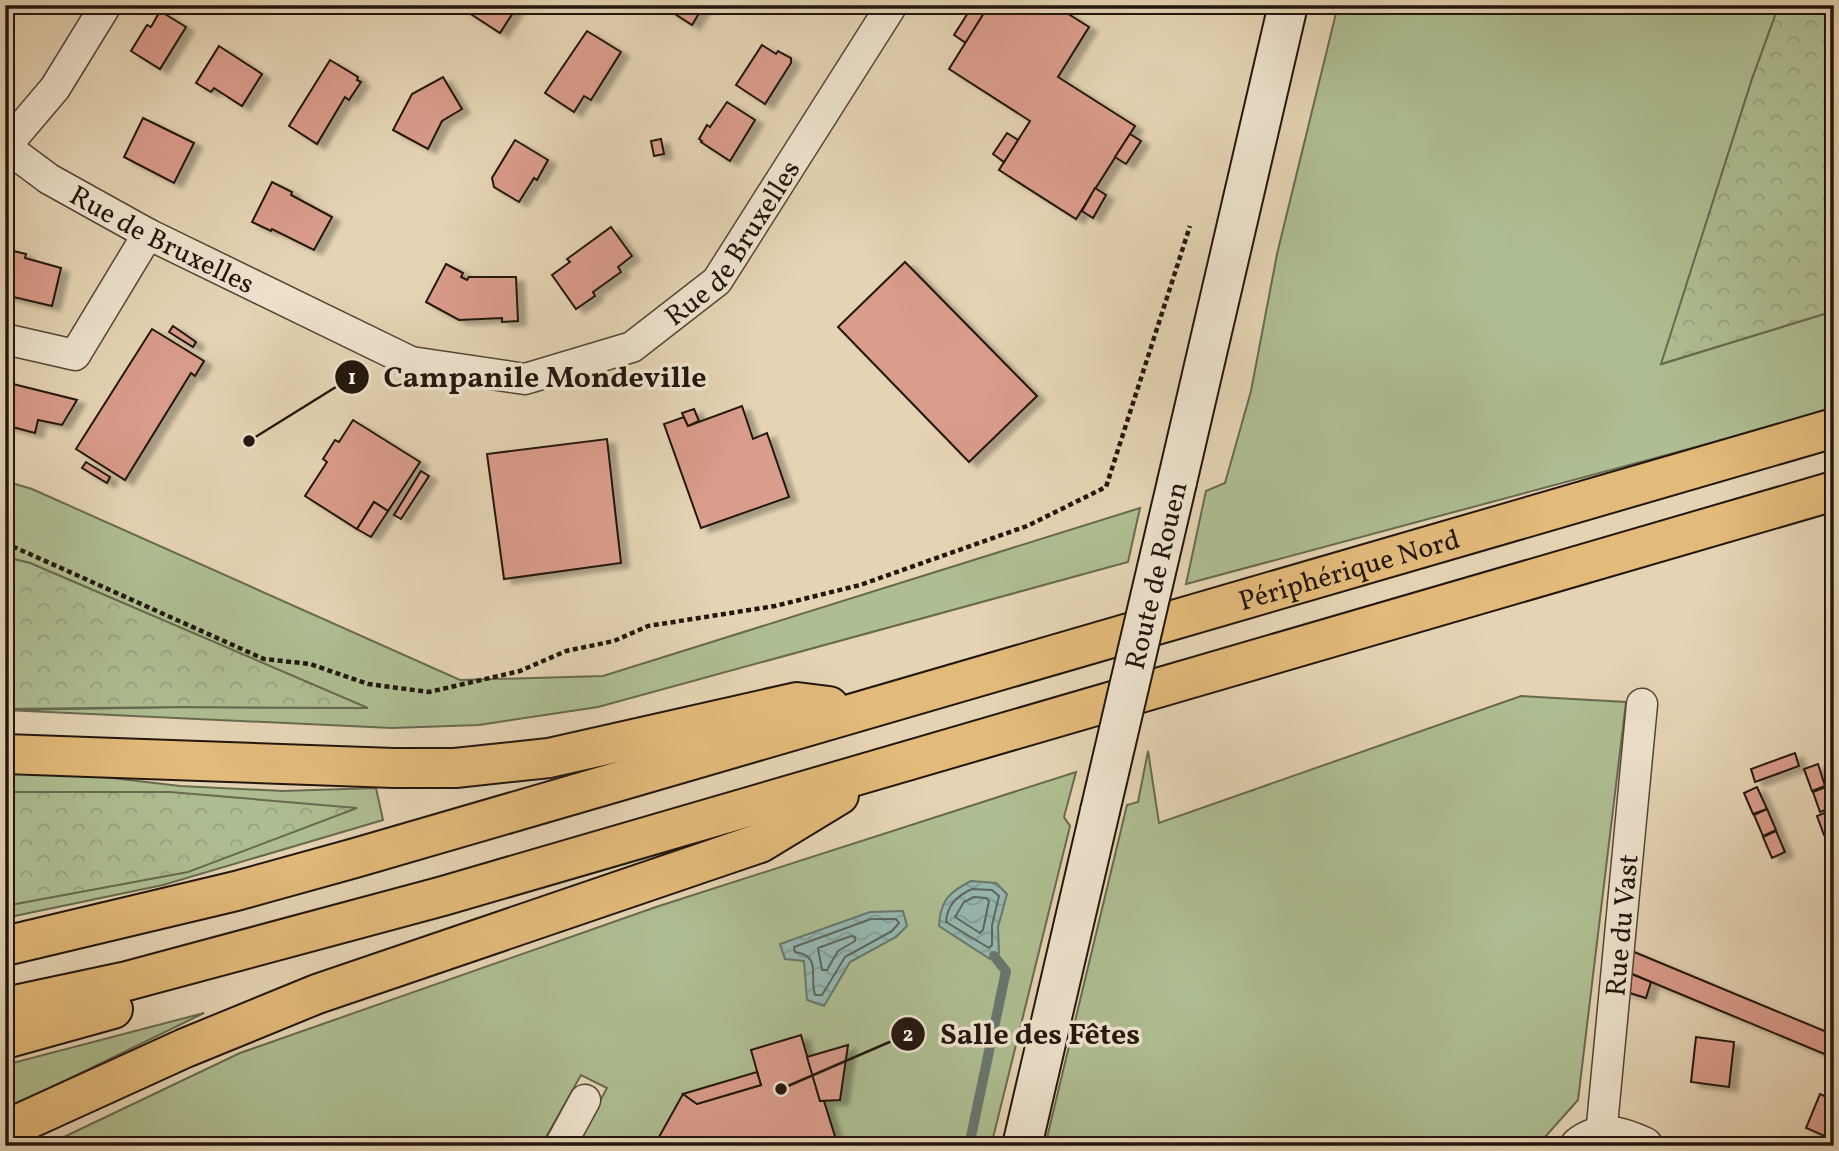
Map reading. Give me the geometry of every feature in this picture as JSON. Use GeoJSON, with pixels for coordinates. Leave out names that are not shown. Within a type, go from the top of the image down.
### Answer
{"type":"FeatureCollection","features":[{"type":"Feature","properties":{"kind":"highway","name":"Périphérique Nord"},"geometry":{"type":"LineString","coordinates":[[5,946],[236,891],[355,858],[1834,428]]}},
{"type":"Feature","properties":{"kind":"highway"},"geometry":{"type":"LineString","coordinates":[[5,1007],[127,981],[443,896],[1834,491]]}},
{"type":"Feature","properties":{"kind":"highway"},"geometry":{"type":"LineString","coordinates":[[5,754],[455,768],[549,758],[797,702],[863,709]]}},
{"type":"Feature","properties":{"kind":"highway"},"geometry":{"type":"LineString","coordinates":[[5,1130],[185,1048],[317,993],[760,843],[884,768]]}},
{"type":"Feature","properties":{"kind":"highway"},"geometry":{"type":"LineString","coordinates":[[5,1040],[408,925],[443,896]]}},
{"type":"Feature","properties":{"kind":"main road","name":"Route de Rouen"},"geometry":{"type":"LineString","coordinates":[[1022,1146],[1288,5]]}},
{"type":"Feature","properties":{"kind":"street"},"geometry":{"type":"LineString","coordinates":[[6,147],[55,88],[106,5]]}},
{"type":"Feature","properties":{"kind":"street","name":"Rue de Bruxelles"},"geometry":{"type":"LineString","coordinates":[[6,147],[49,179],[149,234],[411,362],[525,379],[632,347],[717,281],[892,5]]}},
{"type":"Feature","properties":{"kind":"street"},"geometry":{"type":"LineString","coordinates":[[5,339],[75,355],[149,234]]}},
{"type":"Feature","properties":{"kind":"street","name":"Rue du Vast"},"geometry":{"type":"LineString","coordinates":[[1593,1143],[1642,704]]}},
{"type":"Feature","properties":{"kind":"street"},"geometry":{"type":"LineString","coordinates":[[560,1146],[585,1100]]}},
{"type":"Feature","properties":{"kind":"street"},"geometry":{"type":"LineString","coordinates":[[1593,1143],[1614,1133],[1644,1146]]}},
{"type":"Feature","properties":{"kind":"path"},"geometry":{"type":"LineString","coordinates":[[5,543],[264,659],[310,664],[368,684],[429,692],[520,671],[566,651],[614,641],[648,626],[775,606],[860,585],[1027,526],[1106,487],[1190,226]]}},
{"type":"Feature","properties":{"kind":"green space"},"geometry":{"type":"Polygon","coordinates":[[[1338,5],[1779,5],[1752,79],[1662,364],[1834,311],[1834,410],[1186,584],[1206,491],[1225,483],[1251,391],[1277,254],[1338,5]]]}},
{"type":"Feature","properties":{"kind":"green space"},"geometry":{"type":"Polygon","coordinates":[[[1779,5],[1834,5],[1834,311],[1661,364],[1752,79],[1779,5]]]}},
{"type":"Feature","properties":{"kind":"green space"},"geometry":{"type":"Polygon","coordinates":[[[5,481],[32,489],[460,680],[603,676],[1140,508],[1128,562],[598,707],[479,725],[392,728],[5,710],[366,708],[30,563],[5,557],[5,481]]]}},
{"type":"Feature","properties":{"kind":"green space"},"geometry":{"type":"Polygon","coordinates":[[[5,557],[30,563],[368,708],[5,709],[5,557]]]}},
{"type":"Feature","properties":{"kind":"green space"},"geometry":{"type":"Polygon","coordinates":[[[1521,696],[1626,702],[1578,1100],[1537,1146],[1045,1146],[1127,805],[1138,802],[1148,751],[1159,823],[1521,696]]]}},
{"type":"Feature","properties":{"kind":"green space"},"geometry":{"type":"Polygon","coordinates":[[[5,770],[70,773],[180,786],[283,791],[376,788],[383,820],[163,885],[5,918],[5,770]]]}},
{"type":"Feature","properties":{"kind":"green space"},"geometry":{"type":"Polygon","coordinates":[[[1076,772],[1064,817],[1070,826],[991,1146],[576,1146],[607,1088],[581,1075],[541,1146],[45,1146],[240,1053],[656,907],[1076,772]]]}},
{"type":"Feature","properties":{"kind":"green space"},"geometry":{"type":"Polygon","coordinates":[[[5,792],[170,792],[357,808],[188,872],[5,906],[5,792]]]}},
{"type":"Feature","properties":{"kind":"green space"},"geometry":{"type":"Polygon","coordinates":[[[204,1013],[5,1110],[5,1065],[204,1013]]]}},
{"type":"Feature","properties":{"kind":"water"},"geometry":{"type":"Polygon","coordinates":[[[971,881],[996,883],[1007,894],[998,927],[999,953],[990,959],[939,926],[941,910],[947,898],[971,881]]]}},
{"type":"Feature","properties":{"kind":"water"},"geometry":{"type":"Polygon","coordinates":[[[903,911],[907,926],[896,937],[850,962],[824,1006],[807,1000],[804,961],[785,959],[780,944],[870,912],[903,911]]]}},
{"type":"Feature","properties":{"kind":"building"},"geometry":{"type":"Polygon","coordinates":[[[465,5],[518,5],[500,33],[463,9],[465,5]]]}},
{"type":"Feature","properties":{"kind":"building"},"geometry":{"type":"Polygon","coordinates":[[[661,5],[704,5],[692,25],[661,5]]]}},
{"type":"Feature","properties":{"kind":"building"},"geometry":{"type":"Polygon","coordinates":[[[973,5],[989,5],[966,43],[954,35],[973,5]]]}},
{"type":"Feature","properties":{"kind":"building"},"geometry":{"type":"Polygon","coordinates":[[[989,5],[1054,5],[1089,27],[1058,77],[1135,126],[1076,219],[999,170],[1030,121],[949,69],[989,5]]]}},
{"type":"Feature","properties":{"kind":"building"},"geometry":{"type":"Polygon","coordinates":[[[160,11],[186,27],[160,69],[131,51],[147,25],[151,27],[160,11]]]}},
{"type":"Feature","properties":{"kind":"building"},"geometry":{"type":"Polygon","coordinates":[[[587,31],[621,52],[591,100],[584,96],[574,112],[545,93],[587,31]]]}},
{"type":"Feature","properties":{"kind":"building"},"geometry":{"type":"Polygon","coordinates":[[[762,45],[776,54],[778,51],[791,58],[791,63],[765,104],[736,85],[762,45]]]}},
{"type":"Feature","properties":{"kind":"building"},"geometry":{"type":"Polygon","coordinates":[[[219,46],[262,74],[242,106],[214,88],[211,92],[196,83],[219,46]]]}},
{"type":"Feature","properties":{"kind":"building"},"geometry":{"type":"Polygon","coordinates":[[[330,60],[358,77],[357,80],[361,82],[349,100],[345,97],[317,144],[289,126],[330,60]]]}},
{"type":"Feature","properties":{"kind":"building"},"geometry":{"type":"Polygon","coordinates":[[[443,77],[462,109],[442,121],[428,149],[393,130],[412,94],[443,77]]]}},
{"type":"Feature","properties":{"kind":"building"},"geometry":{"type":"Polygon","coordinates":[[[727,102],[755,120],[730,161],[699,139],[727,102]]]}},
{"type":"Feature","properties":{"kind":"building"},"geometry":{"type":"Polygon","coordinates":[[[143,118],[194,143],[174,183],[124,157],[143,118]]]}},
{"type":"Feature","properties":{"kind":"building"},"geometry":{"type":"Polygon","coordinates":[[[1007,133],[1018,140],[1004,162],[993,154],[1007,133]]]}},
{"type":"Feature","properties":{"kind":"building"},"geometry":{"type":"Polygon","coordinates":[[[1130,134],[1141,141],[1126,164],[1115,157],[1130,134]]]}},
{"type":"Feature","properties":{"kind":"building"},"geometry":{"type":"Polygon","coordinates":[[[661,139],[664,154],[654,156],[651,141],[661,139]]]}},
{"type":"Feature","properties":{"kind":"building"},"geometry":{"type":"Polygon","coordinates":[[[515,140],[548,160],[537,180],[534,178],[519,202],[494,187],[492,178],[515,140]]]}},
{"type":"Feature","properties":{"kind":"building"},"geometry":{"type":"Polygon","coordinates":[[[272,182],[332,217],[314,250],[252,222],[272,182]]]}},
{"type":"Feature","properties":{"kind":"building"},"geometry":{"type":"Polygon","coordinates":[[[1095,188],[1106,195],[1093,218],[1082,211],[1095,188]]]}},
{"type":"Feature","properties":{"kind":"building"},"geometry":{"type":"Polygon","coordinates":[[[611,227],[632,256],[618,267],[621,272],[593,292],[595,296],[576,309],[552,275],[570,262],[567,259],[611,227]]]}},
{"type":"Feature","properties":{"kind":"building"},"geometry":{"type":"Polygon","coordinates":[[[5,249],[61,268],[52,306],[5,295],[5,249]]]}},
{"type":"Feature","properties":{"kind":"building"},"geometry":{"type":"Polygon","coordinates":[[[905,262],[1037,396],[969,462],[838,327],[905,262]]]}},
{"type":"Feature","properties":{"kind":"building"},"geometry":{"type":"Polygon","coordinates":[[[446,264],[463,273],[461,277],[467,280],[469,277],[516,277],[518,321],[502,322],[502,318],[459,320],[426,302],[446,264]]]}},
{"type":"Feature","properties":{"kind":"building"},"geometry":{"type":"Polygon","coordinates":[[[173,326],[196,342],[193,347],[169,332],[173,326]]]}},
{"type":"Feature","properties":{"kind":"building"},"geometry":{"type":"Polygon","coordinates":[[[152,329],[204,361],[195,376],[191,373],[125,480],[76,449],[152,329]]]}},
{"type":"Feature","properties":{"kind":"building"},"geometry":{"type":"Polygon","coordinates":[[[5,382],[77,400],[62,425],[38,420],[35,433],[5,425],[5,382]]]}},
{"type":"Feature","properties":{"kind":"building"},"geometry":{"type":"Polygon","coordinates":[[[742,406],[753,439],[767,433],[789,497],[701,528],[664,424],[684,417],[688,426],[742,406]]]}},
{"type":"Feature","properties":{"kind":"building"},"geometry":{"type":"Polygon","coordinates":[[[694,409],[699,421],[688,426],[682,413],[694,409]]]}},
{"type":"Feature","properties":{"kind":"building"},"geometry":{"type":"Polygon","coordinates":[[[353,420],[420,462],[388,511],[374,502],[357,529],[305,496],[327,462],[323,459],[335,440],[339,442],[353,420]]]}},
{"type":"Feature","properties":{"kind":"building"},"geometry":{"type":"Polygon","coordinates":[[[607,439],[621,563],[504,579],[487,454],[607,439]]]}},
{"type":"Feature","properties":{"kind":"building"},"geometry":{"type":"Polygon","coordinates":[[[86,462],[110,477],[107,483],[82,468],[86,462]]]}},
{"type":"Feature","properties":{"kind":"building"},"geometry":{"type":"Polygon","coordinates":[[[421,471],[429,476],[401,519],[394,515],[421,471]]]}},
{"type":"Feature","properties":{"kind":"building"},"geometry":{"type":"Polygon","coordinates":[[[374,502],[388,511],[371,537],[357,529],[374,502]]]}},
{"type":"Feature","properties":{"kind":"building"},"geometry":{"type":"Polygon","coordinates":[[[1795,753],[1799,766],[1755,782],[1751,769],[1795,753]]]}},
{"type":"Feature","properties":{"kind":"building"},"geometry":{"type":"Polygon","coordinates":[[[1818,764],[1825,786],[1812,791],[1804,769],[1818,764]]]}},
{"type":"Feature","properties":{"kind":"building"},"geometry":{"type":"Polygon","coordinates":[[[1757,787],[1767,809],[1753,814],[1744,793],[1757,787]]]}},
{"type":"Feature","properties":{"kind":"building"},"geometry":{"type":"Polygon","coordinates":[[[1826,787],[1833,807],[1820,812],[1813,792],[1826,787]]]}},
{"type":"Feature","properties":{"kind":"building"},"geometry":{"type":"Polygon","coordinates":[[[1767,809],[1776,830],[1763,836],[1754,815],[1767,809]]]}},
{"type":"Feature","properties":{"kind":"building"},"geometry":{"type":"Polygon","coordinates":[[[1834,809],[1834,831],[1824,835],[1817,816],[1834,809]]]}},
{"type":"Feature","properties":{"kind":"building"},"geometry":{"type":"Polygon","coordinates":[[[1776,831],[1785,852],[1772,858],[1763,837],[1776,831]]]}},
{"type":"Feature","properties":{"kind":"building"},"geometry":{"type":"Polygon","coordinates":[[[1627,949],[1834,1035],[1834,1058],[1625,971],[1627,949]]]}},
{"type":"Feature","properties":{"kind":"building"},"geometry":{"type":"Polygon","coordinates":[[[1629,973],[1651,982],[1646,998],[1623,991],[1629,973]]]}},
{"type":"Feature","properties":{"kind":"building"},"geometry":{"type":"Polygon","coordinates":[[[801,1035],[820,1101],[824,1101],[838,1146],[654,1146],[683,1094],[697,1104],[761,1085],[751,1050],[801,1035]]]}},
{"type":"Feature","properties":{"kind":"building"},"geometry":{"type":"Polygon","coordinates":[[[1696,1037],[1734,1042],[1729,1087],[1691,1082],[1696,1037]]]}},
{"type":"Feature","properties":{"kind":"building"},"geometry":{"type":"Polygon","coordinates":[[[848,1045],[840,1100],[820,1101],[807,1057],[848,1045]]]}},
{"type":"Feature","properties":{"kind":"building"},"geometry":{"type":"Polygon","coordinates":[[[757,1072],[761,1085],[697,1104],[683,1094],[757,1072]]]}},
{"type":"Feature","properties":{"kind":"building"},"geometry":{"type":"Polygon","coordinates":[[[1820,1094],[1834,1100],[1834,1140],[1806,1128],[1820,1094]]]}},
{"type":"Feature","properties":{"kind":"waterway"},"geometry":{"type":"LineString","coordinates":[[969,1146],[1006,971],[994,956]]}},
{"type":"Feature","properties":{"kind":"place","name":"Campanile Mondeville"},"geometry":{"type":"Point","coordinates":[249,441]}},
{"type":"Feature","properties":{"kind":"place","name":"Salle des Fêtes"},"geometry":{"type":"Point","coordinates":[781,1089]}}]}
